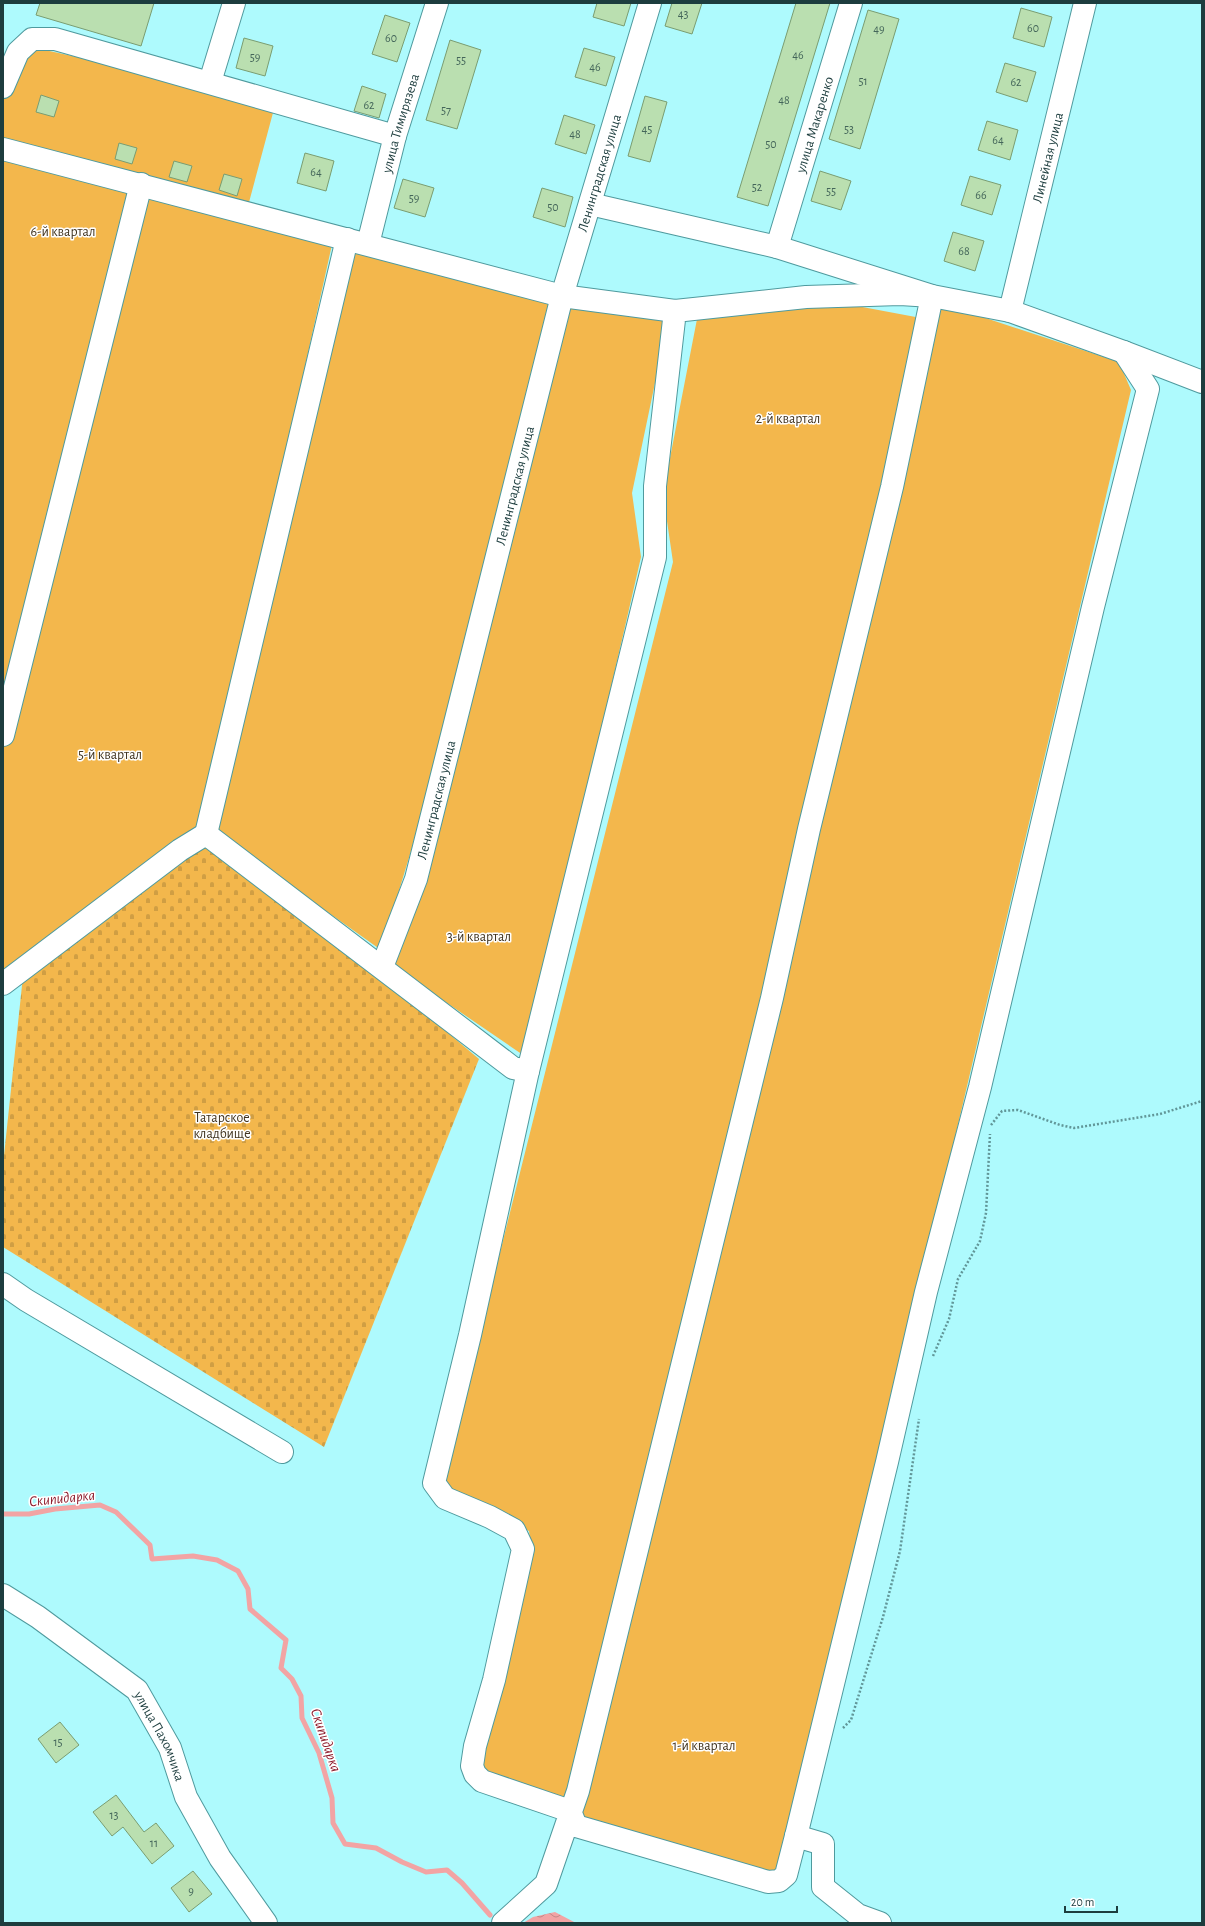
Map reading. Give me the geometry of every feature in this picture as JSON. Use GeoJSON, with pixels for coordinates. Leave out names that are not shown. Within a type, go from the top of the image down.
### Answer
{"type":"FeatureCollection","features":[{"type":"Feature","properties":{"kind":"street"},"geometry":{"type":"LineString","coordinates":[[210,82],[234,3]]}},
{"type":"Feature","properties":{"kind":"street","name":"улица Тимирязева"},"geometry":{"type":"LineString","coordinates":[[206,834],[357,241],[395,136],[436,3]]}},
{"type":"Feature","properties":{"kind":"street","name":"Ленинградская улица"},"geometry":{"type":"LineString","coordinates":[[382,967],[416,879],[562,296],[650,3]]}},
{"type":"Feature","properties":{"kind":"street","name":"улица Макаренко"},"geometry":{"type":"LineString","coordinates":[[777,246],[851,3]]}},
{"type":"Feature","properties":{"kind":"street","name":"Линейная улица"},"geometry":{"type":"LineString","coordinates":[[1010,311],[1085,3]]}},
{"type":"Feature","properties":{"kind":"street"},"geometry":{"type":"LineString","coordinates":[[3,87],[18,52],[32,40],[55,39],[395,136]]}},
{"type":"Feature","properties":{"kind":"street"},"geometry":{"type":"LineString","coordinates":[[3,148],[562,296],[675,311],[806,296],[900,294],[932,296]]}},
{"type":"Feature","properties":{"kind":"street"},"geometry":{"type":"LineString","coordinates":[[3,735],[56,519],[142,184]]}},
{"type":"Feature","properties":{"kind":"street"},"geometry":{"type":"LineString","coordinates":[[590,204],[777,246],[932,296],[1010,311],[1202,382]]}},
{"type":"Feature","properties":{"kind":"street"},"geometry":{"type":"LineString","coordinates":[[503,1923],[546,1884],[580,1784],[772,998],[811,822],[892,486],[932,296]]}},
{"type":"Feature","properties":{"kind":"street"},"geometry":{"type":"LineString","coordinates":[[675,311],[655,486],[655,557],[528,1071],[470,1335],[434,1483],[445,1498],[490,1517],[514,1530],[523,1549],[494,1680],[475,1746],[472,1766],[475,1774],[482,1781],[570,1811],[576,1826],[768,1882],[779,1881],[786,1875],[796,1836],[887,1462],[926,1292],[980,1087],[1091,614],[1148,388],[1124,352]]}},
{"type":"Feature","properties":{"kind":"street"},"geometry":{"type":"LineString","coordinates":[[3,984],[180,850],[206,834],[513,1068],[528,1071]]}},
{"type":"Feature","properties":{"kind":"street"},"geometry":{"type":"LineString","coordinates":[[3,1284],[26,1300],[282,1452]]}},
{"type":"Feature","properties":{"kind":"street","name":"улица Пахомчика"},"geometry":{"type":"LineString","coordinates":[[3,1595],[38,1617],[137,1690],[170,1748],[186,1797],[220,1858],[266,1923]]}},
{"type":"Feature","properties":{"kind":"street"},"geometry":{"type":"LineString","coordinates":[[796,1836],[823,1844],[823,1887],[858,1915],[880,1923]]}},
{"type":"Feature","properties":{"kind":"path"},"geometry":{"type":"LineString","coordinates":[[931,1361],[949,1320],[958,1279],[980,1241],[986,1213],[990,1127],[1002,1111],[1018,1110],[1060,1125],[1074,1128],[1160,1114],[1202,1101]]}},
{"type":"Feature","properties":{"kind":"path"},"geometry":{"type":"LineString","coordinates":[[820,1738],[840,1731],[851,1720],[884,1617],[900,1551],[919,1415]]}},
{"type":"Feature","properties":{"kind":"green space"},"geometry":{"type":"Polygon","coordinates":[[[31,47],[173,78],[274,109],[248,206],[3,143],[3,101],[31,47]]]}},
{"type":"Feature","properties":{"kind":"green space","name":"6-й квартал"},"geometry":{"type":"Polygon","coordinates":[[[3,155],[134,189],[3,700],[3,155]]]}},
{"type":"Feature","properties":{"kind":"green space","name":"5-й квартал"},"geometry":{"type":"Polygon","coordinates":[[[143,194],[333,240],[205,818],[176,845],[3,977],[3,742],[143,194]]]}},
{"type":"Feature","properties":{"kind":"green space"},"geometry":{"type":"Polygon","coordinates":[[[351,247],[556,301],[411,851],[381,950],[212,830],[351,247]]]}},
{"type":"Feature","properties":{"kind":"green space","name":"2-й квартал"},"geometry":{"type":"Polygon","coordinates":[[[825,300],[921,318],[719,1194],[565,1802],[480,1770],[531,1546],[529,1531],[441,1488],[673,562],[663,494],[698,314],[825,300]]]}},
{"type":"Feature","properties":{"kind":"green space","name":"1-й квартал"},"geometry":{"type":"Polygon","coordinates":[[[937,302],[1119,362],[1131,390],[780,1880],[576,1820],[937,302]]]}},
{"type":"Feature","properties":{"kind":"green space","name":"3-й квартал"},"geometry":{"type":"Polygon","coordinates":[[[568,305],[669,316],[632,493],[641,557],[526,1057],[390,964],[568,305]]]}},
{"type":"Feature","properties":{"kind":"green space","name":"Татарское кладбище"},"geometry":{"type":"Polygon","coordinates":[[[205,840],[371,968],[479,1059],[324,1447],[3,1247],[3,1165],[23,976],[205,840]]]}},
{"type":"Feature","properties":{"kind":"water"},"geometry":{"type":"Polygon","coordinates":[[[555,1912],[576,1923],[523,1923],[533,1917],[555,1912]]]}},
{"type":"Feature","properties":{"kind":"building"},"geometry":{"type":"Polygon","coordinates":[[[40,3],[154,3],[141,46],[36,15],[40,3]]]}},
{"type":"Feature","properties":{"kind":"building"},"geometry":{"type":"Polygon","coordinates":[[[597,3],[631,3],[624,26],[593,17],[597,3]]]}},
{"type":"Feature","properties":{"kind":"building"},"geometry":{"type":"Polygon","coordinates":[[[672,3],[702,3],[692,34],[665,26],[672,3]]]}},
{"type":"Feature","properties":{"kind":"building"},"geometry":{"type":"Polygon","coordinates":[[[796,3],[830,3],[768,206],[737,197],[796,3]]]}},
{"type":"Feature","properties":{"kind":"building"},"geometry":{"type":"Polygon","coordinates":[[[1021,8],[1052,17],[1044,47],[1013,38],[1021,8]]]}},
{"type":"Feature","properties":{"kind":"building"},"geometry":{"type":"Polygon","coordinates":[[[868,10],[899,19],[860,149],[829,139],[868,10]]]}},
{"type":"Feature","properties":{"kind":"building"},"geometry":{"type":"Polygon","coordinates":[[[385,15],[410,23],[397,62],[372,54],[385,15]]]}},
{"type":"Feature","properties":{"kind":"building"},"geometry":{"type":"Polygon","coordinates":[[[244,38],[273,46],[265,76],[236,68],[244,38]]]}},
{"type":"Feature","properties":{"kind":"building"},"geometry":{"type":"Polygon","coordinates":[[[450,40],[481,50],[457,129],[426,120],[450,40]]]}},
{"type":"Feature","properties":{"kind":"building"},"geometry":{"type":"Polygon","coordinates":[[[584,48],[615,57],[606,86],[575,77],[584,48]]]}},
{"type":"Feature","properties":{"kind":"building"},"geometry":{"type":"Polygon","coordinates":[[[1005,63],[1036,72],[1027,102],[996,92],[1005,63]]]}},
{"type":"Feature","properties":{"kind":"building"},"geometry":{"type":"Polygon","coordinates":[[[362,86],[386,94],[379,118],[354,111],[362,86]]]}},
{"type":"Feature","properties":{"kind":"building"},"geometry":{"type":"Polygon","coordinates":[[[41,95],[59,101],[54,117],[36,112],[41,95]]]}},
{"type":"Feature","properties":{"kind":"building"},"geometry":{"type":"Polygon","coordinates":[[[645,96],[667,102],[650,162],[628,156],[645,96]]]}},
{"type":"Feature","properties":{"kind":"building"},"geometry":{"type":"Polygon","coordinates":[[[564,115],[595,125],[586,154],[555,144],[564,115]]]}},
{"type":"Feature","properties":{"kind":"building"},"geometry":{"type":"Polygon","coordinates":[[[987,121],[1018,130],[1010,160],[978,150],[987,121]]]}},
{"type":"Feature","properties":{"kind":"building"},"geometry":{"type":"Polygon","coordinates":[[[119,143],[137,148],[132,164],[115,159],[119,143]]]}},
{"type":"Feature","properties":{"kind":"building"},"geometry":{"type":"Polygon","coordinates":[[[305,153],[334,161],[326,191],[297,183],[305,153]]]}},
{"type":"Feature","properties":{"kind":"building"},"geometry":{"type":"Polygon","coordinates":[[[174,161],[192,166],[187,182],[169,177],[174,161]]]}},
{"type":"Feature","properties":{"kind":"building"},"geometry":{"type":"Polygon","coordinates":[[[820,171],[851,181],[841,210],[811,201],[820,171]]]}},
{"type":"Feature","properties":{"kind":"building"},"geometry":{"type":"Polygon","coordinates":[[[224,174],[242,179],[237,196],[219,190],[224,174]]]}},
{"type":"Feature","properties":{"kind":"building"},"geometry":{"type":"Polygon","coordinates":[[[970,176],[1001,185],[992,215],[961,205],[970,176]]]}},
{"type":"Feature","properties":{"kind":"building"},"geometry":{"type":"Polygon","coordinates":[[[403,179],[434,188],[425,217],[394,208],[403,179]]]}},
{"type":"Feature","properties":{"kind":"building"},"geometry":{"type":"Polygon","coordinates":[[[542,188],[573,197],[565,227],[533,217],[542,188]]]}},
{"type":"Feature","properties":{"kind":"building"},"geometry":{"type":"Polygon","coordinates":[[[953,232],[984,241],[975,271],[944,261],[953,232]]]}},
{"type":"Feature","properties":{"kind":"building"},"geometry":{"type":"Polygon","coordinates":[[[60,1722],[79,1745],[56,1763],[38,1739],[60,1722]]]}},
{"type":"Feature","properties":{"kind":"building"},"geometry":{"type":"Polygon","coordinates":[[[116,1795],[144,1832],[156,1823],[174,1846],[152,1864],[123,1827],[112,1836],[93,1812],[116,1795]]]}},
{"type":"Feature","properties":{"kind":"building"},"geometry":{"type":"Polygon","coordinates":[[[193,1871],[212,1894],[189,1912],[171,1888],[193,1871]]]}},
{"type":"Feature","properties":{"kind":"waterway","name":"Скипидарка"},"geometry":{"type":"LineString","coordinates":[[3,1514],[29,1514],[55,1509],[100,1505],[116,1512],[150,1545],[152,1559],[193,1556],[217,1560],[238,1571],[248,1589],[250,1609],[286,1640],[281,1668],[292,1679],[301,1696],[302,1718],[319,1753],[332,1798],[333,1823],[345,1844],[376,1848],[402,1862],[426,1872],[447,1870],[462,1883],[490,1915]]}}]}
